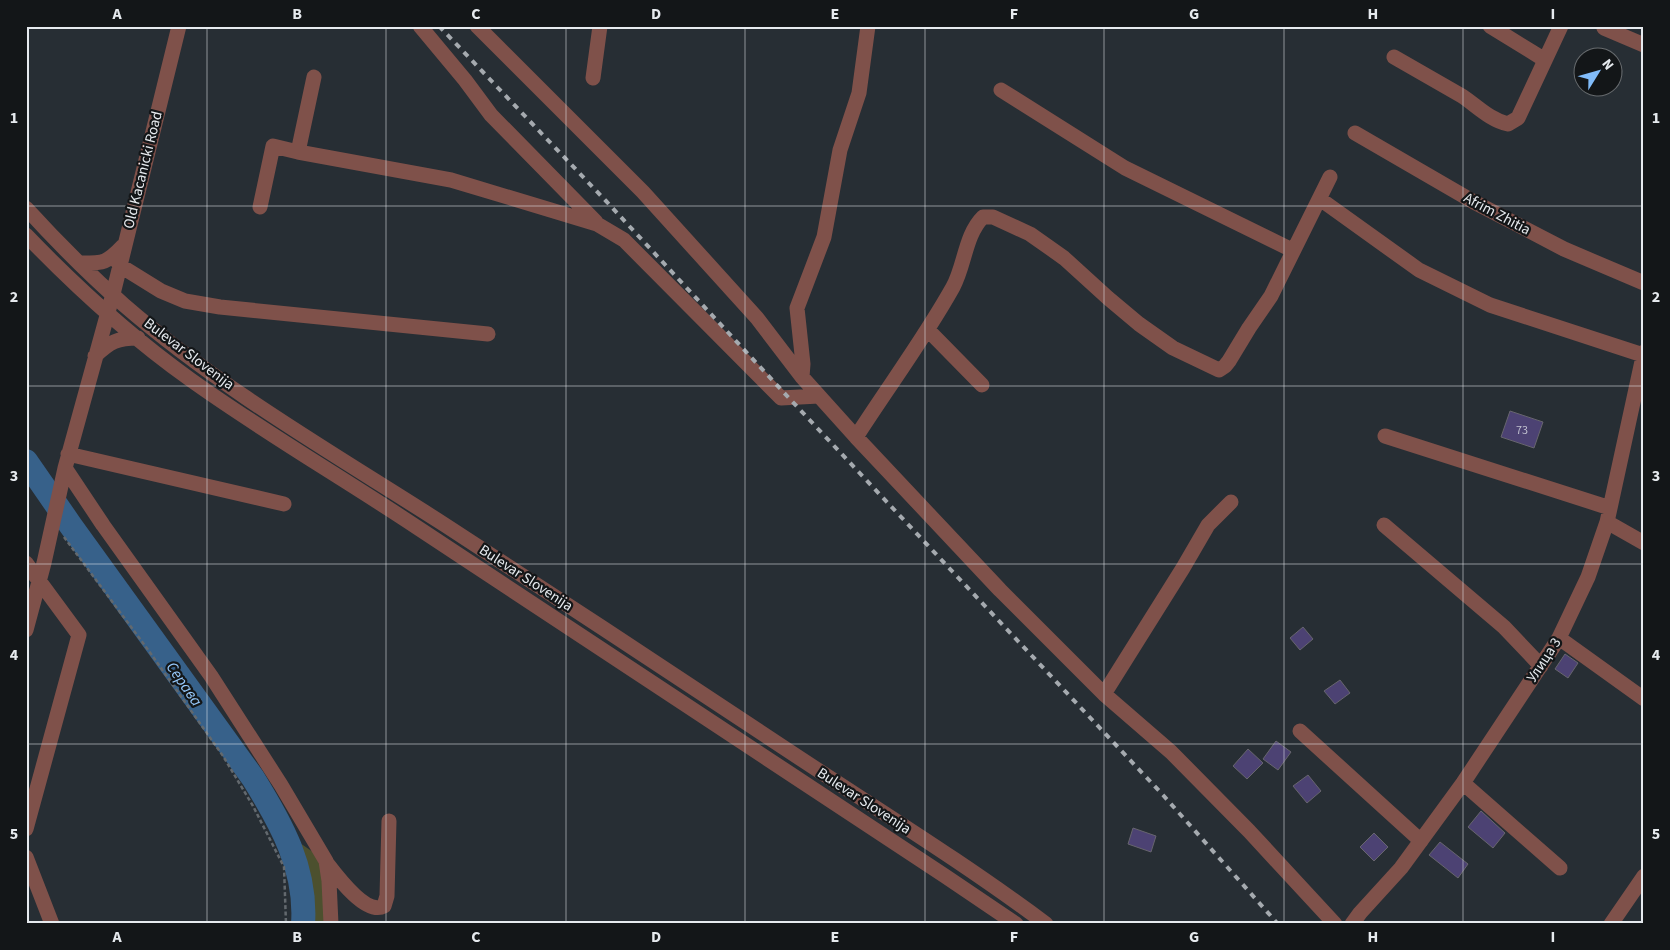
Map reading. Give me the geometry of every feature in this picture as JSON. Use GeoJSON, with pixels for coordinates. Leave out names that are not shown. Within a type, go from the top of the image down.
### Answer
{"type":"FeatureCollection","features":[{"type":"Feature","properties":{"kind":"street","name":"Old Kacanicki Road"},"geometry":{"type":"LineString","coordinates":[[26,630],[67,461],[112,294],[179,26]]}},
{"type":"Feature","properties":{"kind":"street"},"geometry":{"type":"LineString","coordinates":[[420,26],[465,80],[491,115],[597,224]]}},
{"type":"Feature","properties":{"kind":"street"},"geometry":{"type":"LineString","coordinates":[[477,26],[642,192],[757,318],[802,377],[856,437],[1038,628],[1104,694],[1171,752],[1249,830],[1335,924]]}},
{"type":"Feature","properties":{"kind":"street"},"geometry":{"type":"LineString","coordinates":[[593,78],[600,26]]}},
{"type":"Feature","properties":{"kind":"street"},"geometry":{"type":"LineString","coordinates":[[802,377],[803,364],[797,308],[824,237],[840,150],[859,93],[868,26]]}},
{"type":"Feature","properties":{"kind":"street"},"geometry":{"type":"LineString","coordinates":[[1490,26],[1545,60]]}},
{"type":"Feature","properties":{"kind":"street"},"geometry":{"type":"LineString","coordinates":[[1394,57],[1463,97],[1479,110],[1501,123],[1508,124],[1518,118],[1561,26]]}},
{"type":"Feature","properties":{"kind":"street"},"geometry":{"type":"LineString","coordinates":[[1604,28],[1644,45]]}},
{"type":"Feature","properties":{"kind":"street"},"geometry":{"type":"LineString","coordinates":[[298,152],[314,77]]}},
{"type":"Feature","properties":{"kind":"street"},"geometry":{"type":"LineString","coordinates":[[1001,90],[1125,168],[1292,250]]}},
{"type":"Feature","properties":{"kind":"street","name":"Afrim Zhitia"},"geometry":{"type":"LineString","coordinates":[[1356,133],[1474,202],[1556,245],[1644,283]]}},
{"type":"Feature","properties":{"kind":"street"},"geometry":{"type":"LineString","coordinates":[[260,207],[273,146],[452,180],[597,224],[624,240],[781,398],[819,396]]}},
{"type":"Feature","properties":{"kind":"street"},"geometry":{"type":"LineString","coordinates":[[856,437],[928,330],[954,284],[975,225],[983,218],[994,217],[1030,234],[1064,258],[1139,324],[1173,348],[1219,370],[1229,361],[1265,306],[1330,177]]}},
{"type":"Feature","properties":{"kind":"street"},"geometry":{"type":"LineString","coordinates":[[1320,199],[1419,270],[1490,305],[1643,361]]}},
{"type":"Feature","properties":{"kind":"street","name":"Bulevar Slovenija"},"geometry":{"type":"LineString","coordinates":[[26,208],[112,294],[147,324],[212,373],[273,415],[498,559],[895,821],[1046,924]]}},
{"type":"Feature","properties":{"kind":"street","name":"Bulevar Slovenija"},"geometry":{"type":"LineString","coordinates":[[26,235],[107,313],[189,379],[255,424],[420,529],[1016,924]]}},
{"type":"Feature","properties":{"kind":"street"},"geometry":{"type":"LineString","coordinates":[[79,263],[102,264],[113,257],[124,245]]}},
{"type":"Feature","properties":{"kind":"street"},"geometry":{"type":"LineString","coordinates":[[119,265],[161,291],[185,301],[220,307],[488,334]]}},
{"type":"Feature","properties":{"kind":"street"},"geometry":{"type":"LineString","coordinates":[[928,330],[982,385]]}},
{"type":"Feature","properties":{"kind":"street"},"geometry":{"type":"LineString","coordinates":[[95,356],[104,347],[116,340],[138,338]]}},
{"type":"Feature","properties":{"kind":"street","name":"Улица 3"},"geometry":{"type":"LineString","coordinates":[[1352,924],[1401,868],[1421,841],[1463,783],[1560,638],[1588,578],[1608,515],[1643,361]]}},
{"type":"Feature","properties":{"kind":"street"},"geometry":{"type":"LineString","coordinates":[[1386,436],[1608,515],[1644,543]]}},
{"type":"Feature","properties":{"kind":"street"},"geometry":{"type":"LineString","coordinates":[[67,461],[284,504]]}},
{"type":"Feature","properties":{"kind":"street"},"geometry":{"type":"LineString","coordinates":[[67,461],[103,525],[211,676],[326,861],[338,877],[361,900],[375,908],[384,906],[388,886],[389,821]]}},
{"type":"Feature","properties":{"kind":"street"},"geometry":{"type":"LineString","coordinates":[[1104,694],[1208,525],[1231,502]]}},
{"type":"Feature","properties":{"kind":"street"},"geometry":{"type":"LineString","coordinates":[[1384,525],[1504,627],[1541,666]]}},
{"type":"Feature","properties":{"kind":"street"},"geometry":{"type":"LineString","coordinates":[[26,563],[79,635],[26,829]]}},
{"type":"Feature","properties":{"kind":"street"},"geometry":{"type":"LineString","coordinates":[[1560,638],[1644,699]]}},
{"type":"Feature","properties":{"kind":"street"},"geometry":{"type":"LineString","coordinates":[[1300,732],[1421,841]]}},
{"type":"Feature","properties":{"kind":"street"},"geometry":{"type":"LineString","coordinates":[[1463,783],[1560,868]]}},
{"type":"Feature","properties":{"kind":"street"},"geometry":{"type":"LineString","coordinates":[[26,857],[52,924]]}},
{"type":"Feature","properties":{"kind":"street"},"geometry":{"type":"LineString","coordinates":[[326,861],[331,924]]}},
{"type":"Feature","properties":{"kind":"street"},"geometry":{"type":"LineString","coordinates":[[1611,924],[1644,876]]}},
{"type":"Feature","properties":{"kind":"path"},"geometry":{"type":"LineString","coordinates":[[53,521],[149,651],[223,756],[253,806],[284,867],[286,924]]}},
{"type":"Feature","properties":{"kind":"green space"},"geometry":{"type":"Polygon","coordinates":[[[284,832],[326,861],[331,924],[303,924],[303,900],[299,877],[284,832]]]}},
{"type":"Feature","properties":{"kind":"building"},"geometry":{"type":"Polygon","coordinates":[[[1510,411],[1543,422],[1534,448],[1501,437],[1510,411]]]}},
{"type":"Feature","properties":{"kind":"building"},"geometry":{"type":"Polygon","coordinates":[[[1303,627],[1313,639],[1300,650],[1290,638],[1303,627]]]}},
{"type":"Feature","properties":{"kind":"building"},"geometry":{"type":"Polygon","coordinates":[[[1565,654],[1578,663],[1568,678],[1555,669],[1565,654]]]}},
{"type":"Feature","properties":{"kind":"building"},"geometry":{"type":"Polygon","coordinates":[[[1340,680],[1350,693],[1335,704],[1324,691],[1340,680]]]}},
{"type":"Feature","properties":{"kind":"building"},"geometry":{"type":"Polygon","coordinates":[[[1276,741],[1291,752],[1278,770],[1263,759],[1276,741]]]}},
{"type":"Feature","properties":{"kind":"building"},"geometry":{"type":"Polygon","coordinates":[[[1248,749],[1263,763],[1247,779],[1233,766],[1248,749]]]}},
{"type":"Feature","properties":{"kind":"building"},"geometry":{"type":"Polygon","coordinates":[[[1308,775],[1321,791],[1307,803],[1293,786],[1308,775]]]}},
{"type":"Feature","properties":{"kind":"building"},"geometry":{"type":"Polygon","coordinates":[[[1481,811],[1505,833],[1493,848],[1468,827],[1481,811]]]}},
{"type":"Feature","properties":{"kind":"building"},"geometry":{"type":"Polygon","coordinates":[[[1133,828],[1156,836],[1151,852],[1128,844],[1133,828]]]}},
{"type":"Feature","properties":{"kind":"building"},"geometry":{"type":"Polygon","coordinates":[[[1374,833],[1388,847],[1374,861],[1360,847],[1374,833]]]}},
{"type":"Feature","properties":{"kind":"building"},"geometry":{"type":"Polygon","coordinates":[[[1440,842],[1468,864],[1458,878],[1429,855],[1440,842]]]}},
{"type":"Feature","properties":{"kind":"waterway","name":"Серава"},"geometry":{"type":"LineString","coordinates":[[26,461],[253,778],[273,812],[290,847],[301,884],[303,924]]}},
{"type":"Feature","properties":{"kind":"railway"},"geometry":{"type":"LineString","coordinates":[[439,26],[606,201],[1163,795],[1278,924]]}}]}
